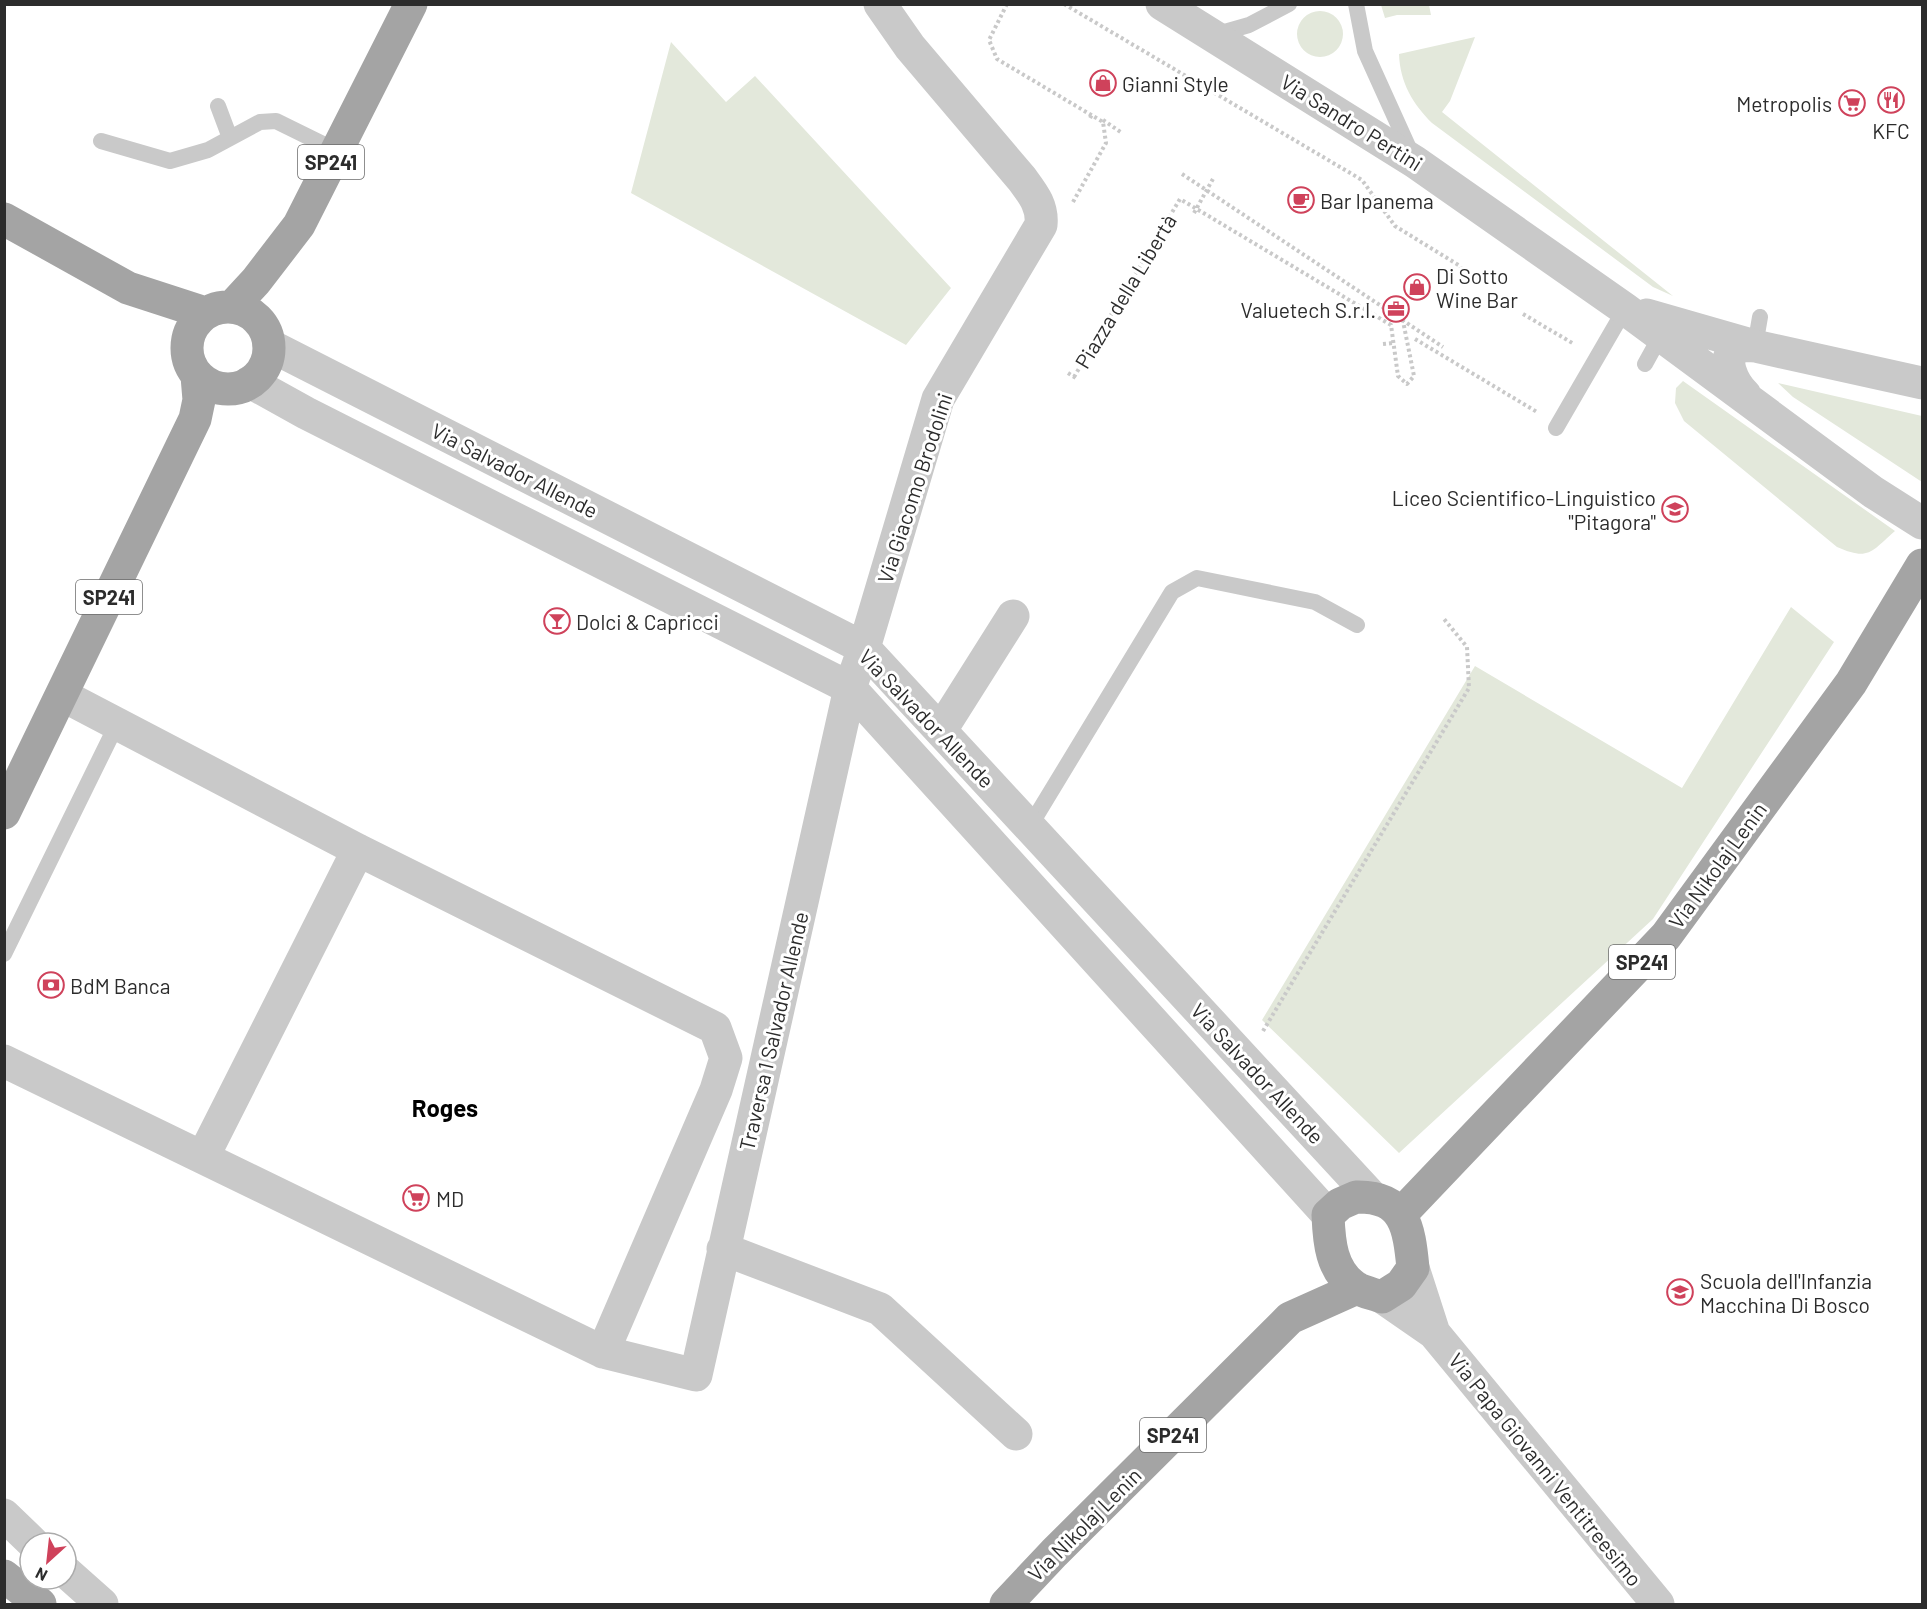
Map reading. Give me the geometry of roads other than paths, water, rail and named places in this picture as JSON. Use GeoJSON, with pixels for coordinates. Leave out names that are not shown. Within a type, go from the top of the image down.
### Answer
{"type":"FeatureCollection","features":[{"type":"Feature","properties":{"kind":"main road","name":"SP241"},"geometry":{"type":"LineString","coordinates":[[218,310],[256,281],[299,225],[411,4]]}},
{"type":"Feature","properties":{"kind":"main road"},"geometry":{"type":"LineString","coordinates":[[4,219],[128,288],[218,310],[246,311],[258,320],[269,345],[267,360],[261,373],[250,382],[237,388],[223,389],[209,385],[128,288]]}},
{"type":"Feature","properties":{"kind":"main road"},"geometry":{"type":"LineString","coordinates":[[192,363],[188,336],[194,323],[218,310]]}},
{"type":"Feature","properties":{"kind":"main road","name":"SP241"},"geometry":{"type":"LineString","coordinates":[[4,813],[195,419],[199,400],[192,363]]}},
{"type":"Feature","properties":{"kind":"main road","name":"Via Nikolaj Lenin"},"geometry":{"type":"LineString","coordinates":[[1401,1214],[1666,936],[1851,682],[1923,565]]}},
{"type":"Feature","properties":{"kind":"main road"},"geometry":{"type":"LineString","coordinates":[[1369,1292],[1342,1274],[1329,1246],[1328,1215],[1340,1204],[1356,1197],[1372,1197],[1388,1202],[1401,1214],[1411,1243],[1413,1268]]}},
{"type":"Feature","properties":{"kind":"main road","name":"Via Nikolaj Lenin"},"geometry":{"type":"LineString","coordinates":[[1006,1605],[1054,1553],[1290,1318],[1369,1292],[1401,1285],[1413,1268]]}},
{"type":"Feature","properties":{"kind":"main road"},"geometry":{"type":"LineString","coordinates":[[4,1576],[40,1605]]}},
{"type":"Feature","properties":{"kind":"street","name":"Via Giacomo Brodolini"},"geometry":{"type":"LineString","coordinates":[[850,688],[938,399],[1041,225],[1042,215],[1038,201],[1022,179],[910,47],[880,4]]}},
{"type":"Feature","properties":{"kind":"street","name":"Via Sandro Pertini"},"geometry":{"type":"LineString","coordinates":[[1162,4],[1415,162],[1662,335],[1873,492],[1923,523]]}},
{"type":"Feature","properties":{"kind":"street","name":"Via Sandro Pertini"},"geometry":{"type":"LineString","coordinates":[[1625,309],[1757,331],[1923,383]]}},
{"type":"Feature","properties":{"kind":"street","name":"Via Sandro Pertini"},"geometry":{"type":"LineString","coordinates":[[1750,401],[1736,386],[1730,375],[1729,362],[1733,353],[1757,331]]}},
{"type":"Feature","properties":{"kind":"street","name":"Via Salvador Allende"},"geometry":{"type":"LineString","coordinates":[[269,345],[864,648],[1372,1197]]}},
{"type":"Feature","properties":{"kind":"street","name":"Via Salvador Allende"},"geometry":{"type":"LineString","coordinates":[[250,382],[306,413],[850,688],[1328,1215]]}},
{"type":"Feature","properties":{"kind":"street"},"geometry":{"type":"LineString","coordinates":[[941,730],[1013,616]]}},
{"type":"Feature","properties":{"kind":"street","name":"Traversa 1 Salvador Allende"},"geometry":{"type":"LineString","coordinates":[[603,1352],[696,1375],[850,688]]}},
{"type":"Feature","properties":{"kind":"street"},"geometry":{"type":"LineString","coordinates":[[4,1061],[603,1352],[716,1090],[726,1058],[715,1028],[358,850],[62,695]]}},
{"type":"Feature","properties":{"kind":"street"},"geometry":{"type":"LineString","coordinates":[[203,1157],[358,850]]}},
{"type":"Feature","properties":{"kind":"street"},"geometry":{"type":"LineString","coordinates":[[723,1249],[880,1310],[1016,1434]]}},
{"type":"Feature","properties":{"kind":"street","name":"Via Papa Giovanni Ventitreesimo"},"geometry":{"type":"LineString","coordinates":[[1413,1268],[1434,1333]]}},
{"type":"Feature","properties":{"kind":"street","name":"Via Papa Giovanni Ventitreesimo"},"geometry":{"type":"LineString","coordinates":[[1369,1292],[1434,1333],[1658,1605]]}},
{"type":"Feature","properties":{"kind":"street"},"geometry":{"type":"LineString","coordinates":[[4,1515],[21,1531]]}},
{"type":"Feature","properties":{"kind":"street"},"geometry":{"type":"LineString","coordinates":[[78,1583],[102,1605]]}},
{"type":"Feature","properties":{"kind":"lane"},"geometry":{"type":"LineString","coordinates":[[1214,36],[1249,25],[1289,4]]}},
{"type":"Feature","properties":{"kind":"lane"},"geometry":{"type":"LineString","coordinates":[[1356,4],[1365,51],[1415,162]]}},
{"type":"Feature","properties":{"kind":"lane"},"geometry":{"type":"LineString","coordinates":[[218,106],[230,138]]}},
{"type":"Feature","properties":{"kind":"lane"},"geometry":{"type":"LineString","coordinates":[[101,141],[170,161],[208,150],[260,122],[276,122],[337,151]]}},
{"type":"Feature","properties":{"kind":"lane"},"geometry":{"type":"LineString","coordinates":[[1557,427],[1625,309]]}},
{"type":"Feature","properties":{"kind":"lane"},"geometry":{"type":"LineString","coordinates":[[1645,364],[1662,335]]}},
{"type":"Feature","properties":{"kind":"lane"},"geometry":{"type":"LineString","coordinates":[[1030,826],[1172,592],[1197,578],[1315,602],[1357,625]]}},
{"type":"Feature","properties":{"kind":"lane"},"geometry":{"type":"LineString","coordinates":[[4,954],[117,724]]}},
{"type":"Feature","properties":{"kind":"place","name":"Gianni Style"},"geometry":{"type":"Point","coordinates":[1103,83]}},
{"type":"Feature","properties":{"kind":"place","name":"KFC"},"geometry":{"type":"Point","coordinates":[1891,100]}},
{"type":"Feature","properties":{"kind":"place","name":"Metropolis"},"geometry":{"type":"Point","coordinates":[1852,103]}},
{"type":"Feature","properties":{"kind":"place","name":"Bar Ipanema"},"geometry":{"type":"Point","coordinates":[1301,200]}},
{"type":"Feature","properties":{"kind":"place","name":"Di Sotto Wine Bar"},"geometry":{"type":"Point","coordinates":[1417,287]}},
{"type":"Feature","properties":{"kind":"place","name":"Valuetech S.r.l."},"geometry":{"type":"Point","coordinates":[1396,309]}},
{"type":"Feature","properties":{"kind":"place","name":"Liceo Scientifico-Linguistico \"Pitagora\""},"geometry":{"type":"Point","coordinates":[1675,509]}},
{"type":"Feature","properties":{"kind":"place","name":"Dolci & Capricci"},"geometry":{"type":"Point","coordinates":[557,621]}},
{"type":"Feature","properties":{"kind":"place","name":"BdM Banca"},"geometry":{"type":"Point","coordinates":[51,985]}},
{"type":"Feature","properties":{"kind":"place","name":"MD"},"geometry":{"type":"Point","coordinates":[416,1198]}},
{"type":"Feature","properties":{"kind":"place","name":"Scuola dell'Infanzia Macchina Di Bosco"},"geometry":{"type":"Point","coordinates":[1680,1292]}},
{"type":"Feature","properties":{"kind":"district","name":"Roges"},"geometry":{"type":"Point","coordinates":[445,1107]}}]}
